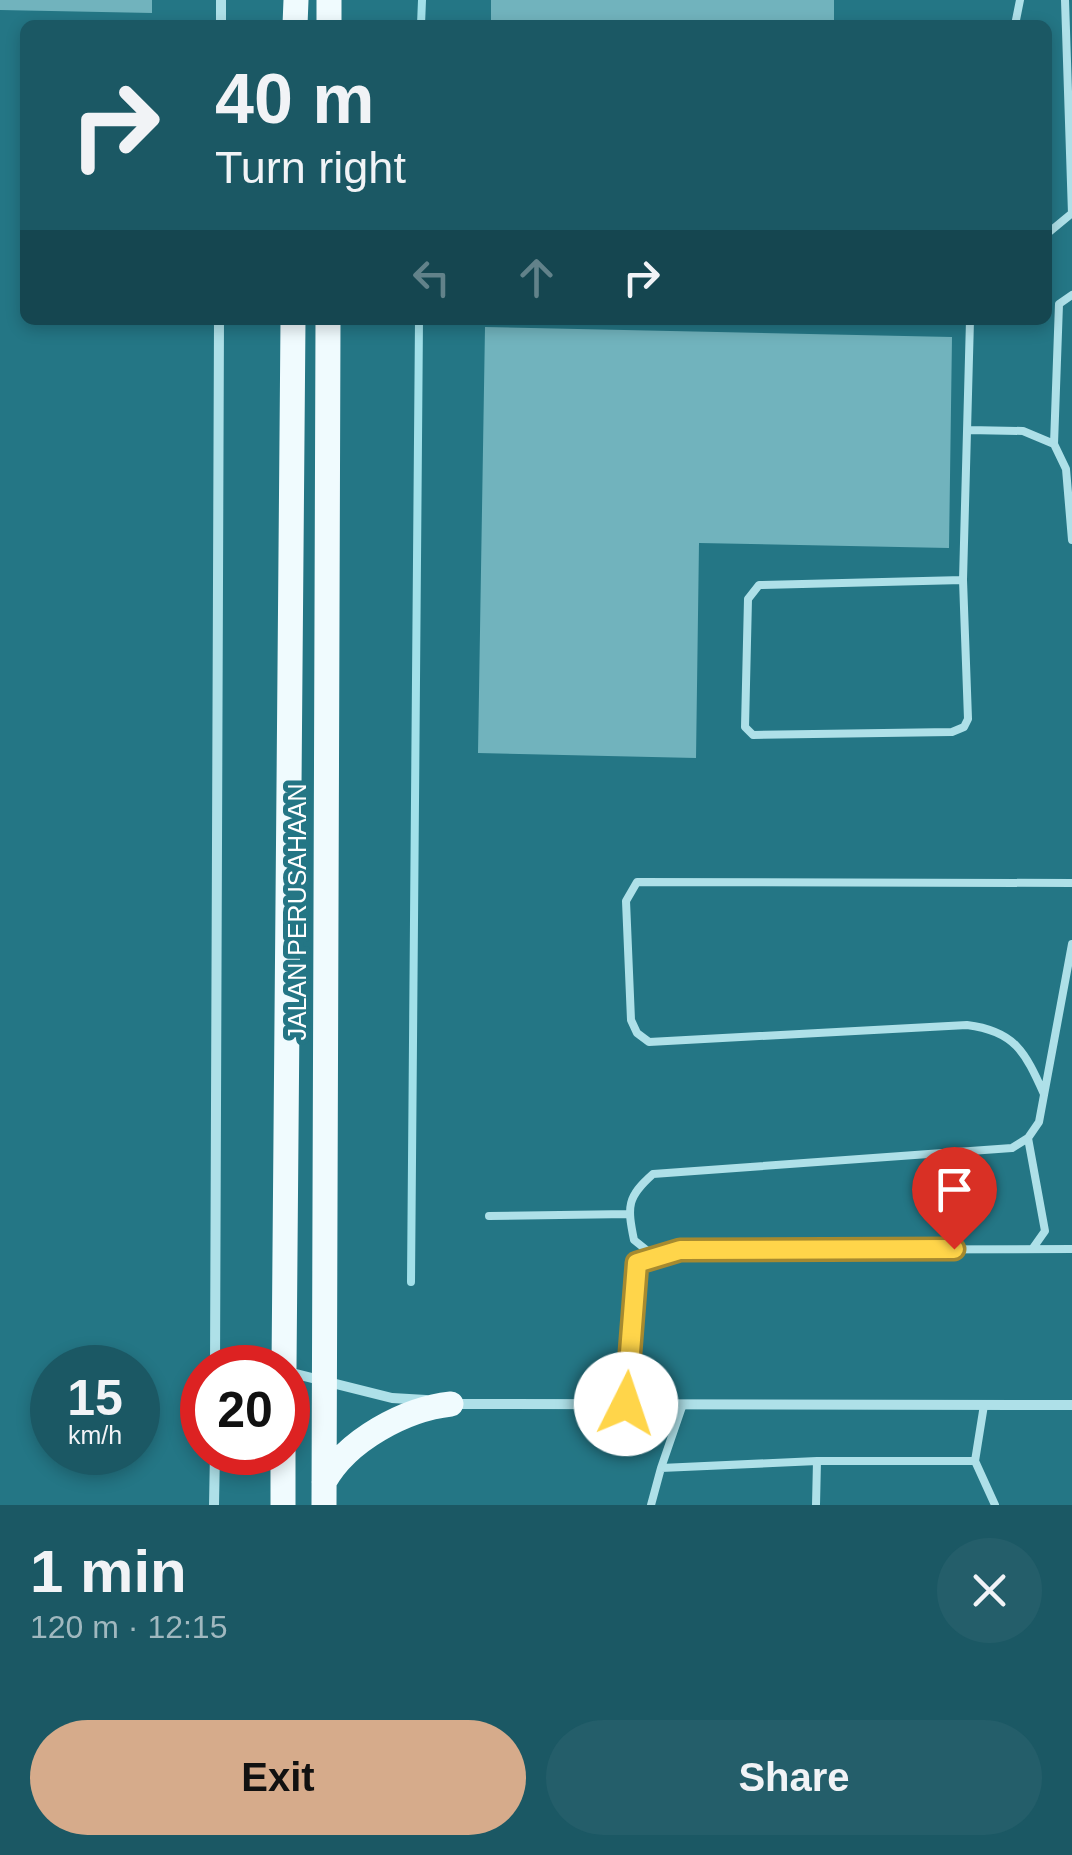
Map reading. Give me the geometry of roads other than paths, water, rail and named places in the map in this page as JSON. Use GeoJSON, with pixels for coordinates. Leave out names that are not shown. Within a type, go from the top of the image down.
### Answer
{"type":"FeatureCollection","features":[{"type":"Feature","properties":{"kind":"main road","name":"JALAN PERUSAHAAN"},"geometry":{"type":"LineString","coordinates":[[286,1345],[293,325]]}},
{"type":"Feature","properties":{"kind":"main road","name":"JALAN PERUSAHAAN"},"geometry":{"type":"LineString","coordinates":[[324,1493],[328,325]]}},
{"type":"Feature","properties":{"kind":"main road"},"geometry":{"type":"LineString","coordinates":[[324,1493],[334,1465],[387,1425],[432,1403]]}},
{"type":"Feature","properties":{"kind":"main road"},"geometry":{"type":"LineString","coordinates":[[283,1475],[283,1505]]}},
{"type":"Feature","properties":{"kind":"street"},"geometry":{"type":"LineString","coordinates":[[215,1345],[219,325]]}},
{"type":"Feature","properties":{"kind":"street"},"geometry":{"type":"LineString","coordinates":[[310,1378],[392,1398],[432,1403],[1072,1405]]}},
{"type":"Feature","properties":{"kind":"street"},"geometry":{"type":"LineString","coordinates":[[214,1505],[215,1475]]}},
{"type":"Feature","properties":{"kind":"lane"},"geometry":{"type":"LineString","coordinates":[[1052,230],[1072,214],[1065,0]]}},
{"type":"Feature","properties":{"kind":"lane"},"geometry":{"type":"LineString","coordinates":[[1072,295],[1059,304],[1054,444],[1066,468],[1072,540]]}},
{"type":"Feature","properties":{"kind":"lane"},"geometry":{"type":"LineString","coordinates":[[964,580],[759,586],[748,599],[745,727],[753,735],[952,732],[964,727],[968,719],[964,580],[970,325]]}},
{"type":"Feature","properties":{"kind":"lane"},"geometry":{"type":"LineString","coordinates":[[968,430],[1023,432],[1054,444]]}},
{"type":"Feature","properties":{"kind":"lane"},"geometry":{"type":"LineString","coordinates":[[1044,1094],[1016,1044],[997,1028],[967,1025],[649,1042],[631,1020],[626,902],[637,882],[1072,882]]}},
{"type":"Feature","properties":{"kind":"lane"},"geometry":{"type":"LineString","coordinates":[[654,1256],[634,1240],[629,1214],[633,1192],[653,1174],[1012,1148],[1028,1138],[1039,1122],[1072,944]]}},
{"type":"Feature","properties":{"kind":"lane"},"geometry":{"type":"LineString","coordinates":[[1028,1138],[1045,1232],[1032,1249]]}},
{"type":"Feature","properties":{"kind":"lane"},"geometry":{"type":"LineString","coordinates":[[489,1216],[629,1214]]}},
{"type":"Feature","properties":{"kind":"lane"},"geometry":{"type":"LineString","coordinates":[[626,1404],[637,1263],[654,1256],[680,1250],[1072,1249]]}},
{"type":"Feature","properties":{"kind":"lane"},"geometry":{"type":"LineString","coordinates":[[651,1505],[683,1404]]}},
{"type":"Feature","properties":{"kind":"lane"},"geometry":{"type":"LineString","coordinates":[[984,1405],[976,1461],[995,1505]]}},
{"type":"Feature","properties":{"kind":"lane"},"geometry":{"type":"LineString","coordinates":[[661,1468],[817,1461],[976,1461]]}},
{"type":"Feature","properties":{"kind":"lane"},"geometry":{"type":"LineString","coordinates":[[816,1505],[817,1461]]}},
{"type":"Feature","properties":{"kind":"waterway"},"geometry":{"type":"LineString","coordinates":[[421,20],[422,0]]}},
{"type":"Feature","properties":{"kind":"waterway"},"geometry":{"type":"LineString","coordinates":[[411,1282],[419,325]]}}]}
